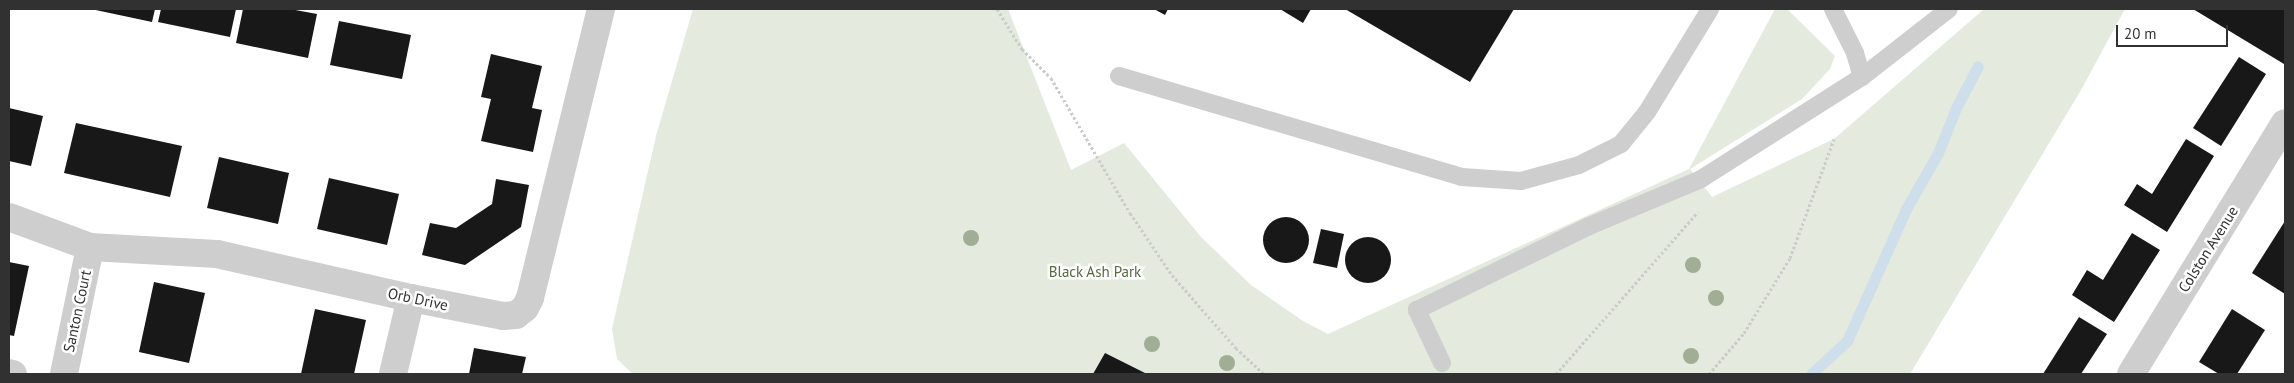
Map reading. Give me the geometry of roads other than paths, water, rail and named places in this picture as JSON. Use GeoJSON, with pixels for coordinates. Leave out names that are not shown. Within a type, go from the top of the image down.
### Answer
{"type":"FeatureCollection","features":[{"type":"Feature","properties":{"kind":"street","name":"Orb Drive"},"geometry":{"type":"LineString","coordinates":[[9,217],[90,247],[217,254],[411,298],[503,316],[516,315],[525,308],[601,9]]}},
{"type":"Feature","properties":{"kind":"street","name":"Colston Avenue"},"geometry":{"type":"LineString","coordinates":[[2131,374],[2285,123]]}},
{"type":"Feature","properties":{"kind":"street","name":"Santon Court"},"geometry":{"type":"LineString","coordinates":[[64,374],[90,247]]}},
{"type":"Feature","properties":{"kind":"street"},"geometry":{"type":"LineString","coordinates":[[393,374],[411,298]]}},
{"type":"Feature","properties":{"kind":"street"},"geometry":{"type":"LineString","coordinates":[[9,373],[13,374]]}},
{"type":"Feature","properties":{"kind":"lane"},"geometry":{"type":"LineString","coordinates":[[1119,76],[1462,177],[1521,181],[1579,165],[1621,144],[1647,112],[1710,9]]}},
{"type":"Feature","properties":{"kind":"lane"},"geometry":{"type":"LineString","coordinates":[[1833,9],[1855,53],[1862,77]]}},
{"type":"Feature","properties":{"kind":"lane"},"geometry":{"type":"LineString","coordinates":[[1442,363],[1417,310],[1587,227],[1701,179],[1862,77],[1949,9]]}},
{"type":"Feature","properties":{"kind":"waterway"},"geometry":{"type":"LineString","coordinates":[[1811,374],[1847,341],[1906,209],[1938,153],[1956,108],[1978,66]]}},
{"type":"Feature","properties":{"kind":"park label","name":"Black Ash Park"},"geometry":{"type":"Point","coordinates":[1095,272]}}]}
